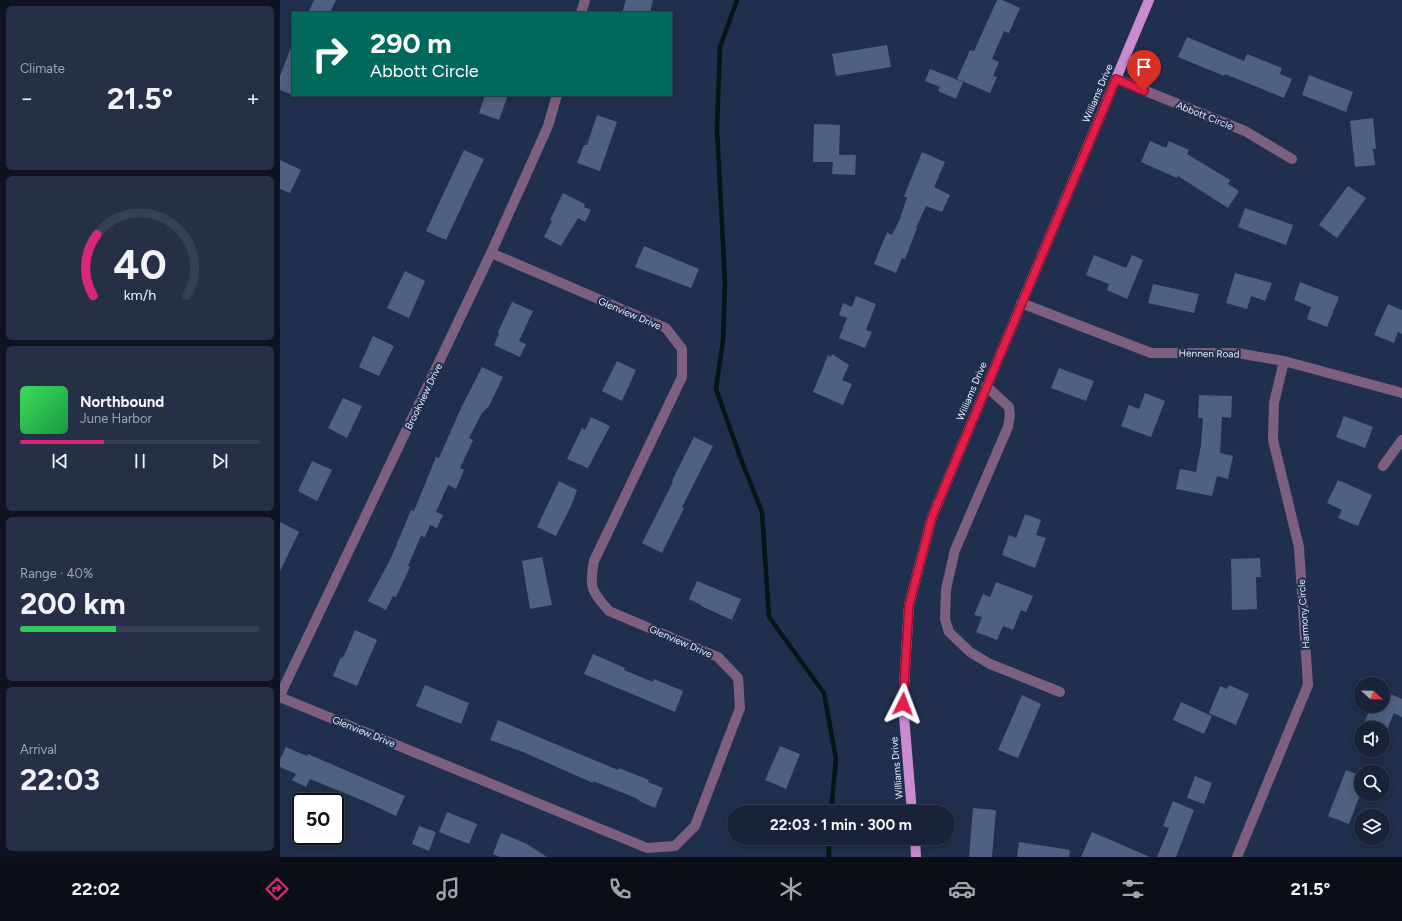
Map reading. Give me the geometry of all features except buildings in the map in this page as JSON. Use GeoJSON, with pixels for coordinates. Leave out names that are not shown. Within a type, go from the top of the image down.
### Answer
{"type":"FeatureCollection","features":[{"type":"Feature","properties":{"kind":"main road","name":"Williams Drive"},"geometry":{"type":"LineString","coordinates":[[911,805],[903,704],[909,605],[932,517],[1149,0]]}},
{"type":"Feature","properties":{"kind":"main road"},"geometry":{"type":"LineString","coordinates":[[915,845],[916,857]]}},
{"type":"Feature","properties":{"kind":"street"},"geometry":{"type":"LineString","coordinates":[[581,12],[585,0]]}},
{"type":"Feature","properties":{"kind":"street","name":"Abbott Circle"},"geometry":{"type":"LineString","coordinates":[[1116,79],[1245,131],[1292,159]]}},
{"type":"Feature","properties":{"kind":"street","name":"Brookview Drive"},"geometry":{"type":"LineString","coordinates":[[280,696],[491,253],[548,126],[557,96]]}},
{"type":"Feature","properties":{"kind":"street","name":"Glenview Drive"},"geometry":{"type":"LineString","coordinates":[[280,696],[647,848],[675,846],[695,826],[740,708],[738,678],[718,657],[609,611],[596,596],[591,579],[594,561],[682,377],[682,349],[666,328],[491,253]]}},
{"type":"Feature","properties":{"kind":"street","name":"Hennen Road"},"geometry":{"type":"LineString","coordinates":[[1021,303],[1152,353],[1237,353],[1284,361],[1402,393]]}},
{"type":"Feature","properties":{"kind":"street","name":"Harmony Circle"},"geometry":{"type":"LineString","coordinates":[[1237,857],[1308,685],[1299,547],[1273,440],[1274,403],[1284,361]]}},
{"type":"Feature","properties":{"kind":"street"},"geometry":{"type":"LineString","coordinates":[[986,386],[1009,407],[1010,415],[1008,427],[955,550],[946,589],[945,619],[948,632],[970,652],[990,664],[1060,692]]}},
{"type":"Feature","properties":{"kind":"street"},"geometry":{"type":"LineString","coordinates":[[1383,466],[1402,440]]}},
{"type":"Feature","properties":{"kind":"waterway"},"geometry":{"type":"LineString","coordinates":[[737,0],[720,47],[717,129],[725,282],[723,340],[716,389],[742,462],[762,512],[769,617],[824,693],[836,759],[832,805]]}},
{"type":"Feature","properties":{"kind":"waterway"},"geometry":{"type":"LineString","coordinates":[[829,845],[829,857]]}},
{"type":"Feature","properties":{"kind":"route"},"geometry":{"type":"LineString","coordinates":[[903,704],[909,605],[932,517],[1116,79],[1144,91]]}}]}
